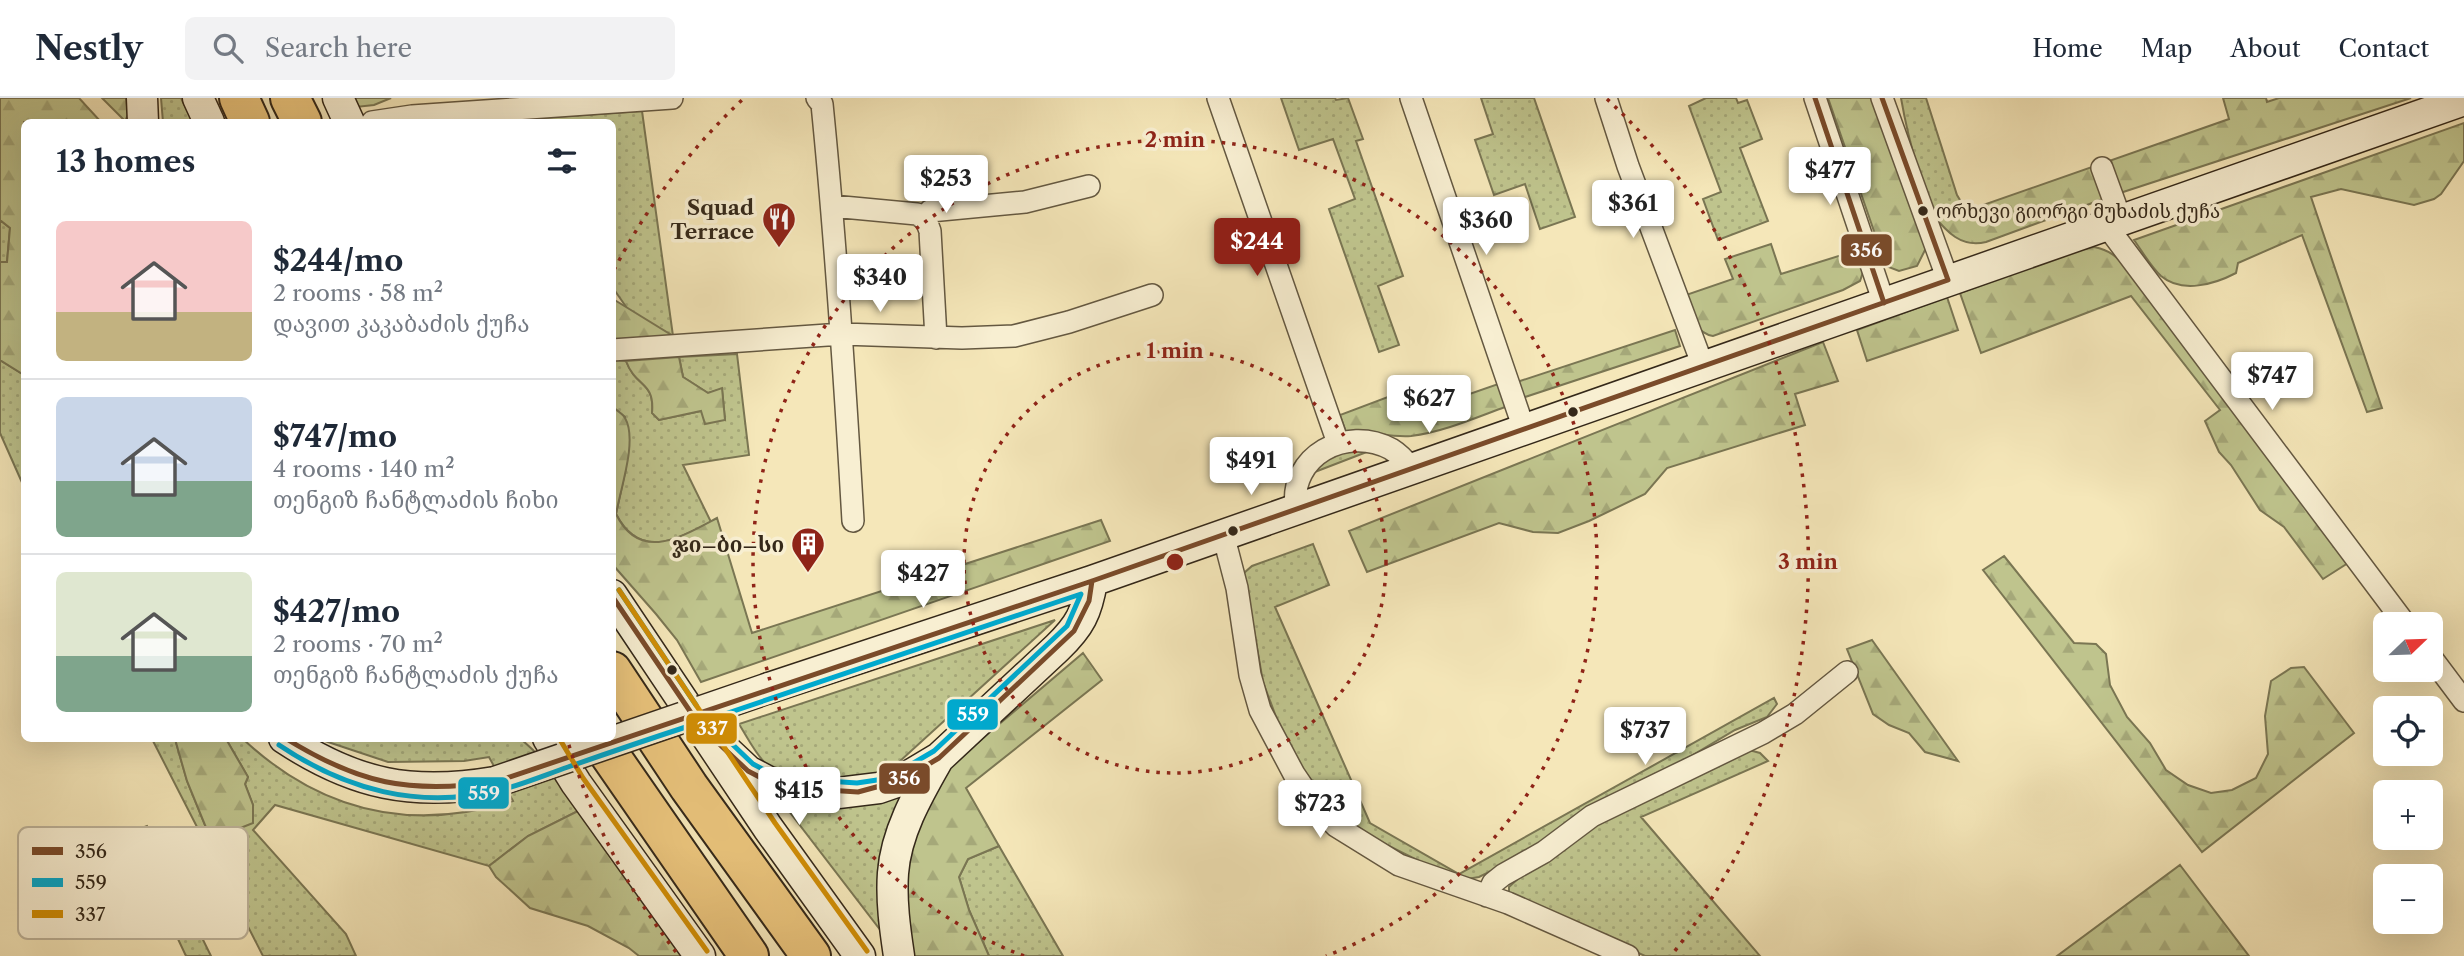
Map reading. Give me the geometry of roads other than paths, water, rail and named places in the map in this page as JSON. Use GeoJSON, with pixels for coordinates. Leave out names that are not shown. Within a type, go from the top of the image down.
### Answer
{"type":"FeatureCollection","features":[{"type":"Feature","properties":{"kind":"highway"},"geometry":{"type":"LineString","coordinates":[[239,98],[249,119]]}},
{"type":"Feature","properties":{"kind":"highway"},"geometry":{"type":"LineString","coordinates":[[290,98],[300,119]]}},
{"type":"Feature","properties":{"kind":"highway"},"geometry":{"type":"LineString","coordinates":[[616,668],[689,787],[811,956]]}},
{"type":"Feature","properties":{"kind":"highway"},"geometry":{"type":"LineString","coordinates":[[601,742],[749,955]]}},
{"type":"Feature","properties":{"kind":"street"},"geometry":{"type":"LineString","coordinates":[[142,98],[143,119]]}},
{"type":"Feature","properties":{"kind":"street"},"geometry":{"type":"LineString","coordinates":[[198,98],[208,119]]}},
{"type":"Feature","properties":{"kind":"street"},"geometry":{"type":"LineString","coordinates":[[338,98],[348,119]]}},
{"type":"Feature","properties":{"kind":"street"},"geometry":{"type":"LineString","coordinates":[[380,119],[411,107],[672,98]]}},
{"type":"Feature","properties":{"kind":"street"},"geometry":{"type":"LineString","coordinates":[[817,98],[822,104],[832,206],[853,521]]}},
{"type":"Feature","properties":{"kind":"street"},"geometry":{"type":"LineString","coordinates":[[1217,98],[1338,443]]}},
{"type":"Feature","properties":{"kind":"street"},"geometry":{"type":"LineString","coordinates":[[1411,98],[1524,429]]}},
{"type":"Feature","properties":{"kind":"street"},"geometry":{"type":"LineString","coordinates":[[1606,98],[1703,366]]}},
{"type":"Feature","properties":{"kind":"street"},"geometry":{"type":"LineString","coordinates":[[1815,98],[1884,303]]}},
{"type":"Feature","properties":{"kind":"street"},"geometry":{"type":"LineString","coordinates":[[1882,98],[1948,281]]}},
{"type":"Feature","properties":{"kind":"street"},"geometry":{"type":"LineString","coordinates":[[616,740],[1092,581],[2464,100]]}},
{"type":"Feature","properties":{"kind":"street"},"geometry":{"type":"LineString","coordinates":[[2102,168],[2113,223],[2397,612]]}},
{"type":"Feature","properties":{"kind":"street"},"geometry":{"type":"LineString","coordinates":[[936,338],[930,238],[926,220],[930,211],[1025,202],[1089,186]]}},
{"type":"Feature","properties":{"kind":"street"},"geometry":{"type":"LineString","coordinates":[[832,206],[917,214],[926,220]]}},
{"type":"Feature","properties":{"kind":"street"},"geometry":{"type":"LineString","coordinates":[[616,350],[842,334],[936,338],[1014,336],[1152,295]]}},
{"type":"Feature","properties":{"kind":"street"},"geometry":{"type":"LineString","coordinates":[[1296,508],[1294,494],[1303,469],[1326,448],[1338,443],[1378,444],[1400,455],[1411,468]]}},
{"type":"Feature","properties":{"kind":"street"},"geometry":{"type":"LineString","coordinates":[[1223,534],[1237,588],[1251,676],[1260,710],[1294,774],[1315,805],[1336,826],[1399,865],[1487,896],[1628,956]]}},
{"type":"Feature","properties":{"kind":"street"},"geometry":{"type":"LineString","coordinates":[[700,726],[748,771],[769,782],[817,791],[858,792],[902,780],[939,758],[1074,631],[1087,608],[1092,581]]}},
{"type":"Feature","properties":{"kind":"street"},"geometry":{"type":"LineString","coordinates":[[616,601],[768,828],[860,956]]}},
{"type":"Feature","properties":{"kind":"street"},"geometry":{"type":"LineString","coordinates":[[1487,896],[1493,883],[1503,875],[1544,852],[1592,816],[1763,733],[1795,714],[1847,672]]}},
{"type":"Feature","properties":{"kind":"street"},"geometry":{"type":"LineString","coordinates":[[2443,673],[2464,701]]}},
{"type":"Feature","properties":{"kind":"street"},"geometry":{"type":"LineString","coordinates":[[290,742],[311,756],[360,778],[399,787],[444,789],[495,782],[612,742]]}},
{"type":"Feature","properties":{"kind":"street"},"geometry":{"type":"LineString","coordinates":[[551,742],[700,956]]}},
{"type":"Feature","properties":{"kind":"street"},"geometry":{"type":"LineString","coordinates":[[898,956],[893,910],[893,872],[908,816],[939,758]]}},
{"type":"Feature","properties":{"kind":"place","name":"ორხევი გიორგი მუხაძის ქუჩა"},"geometry":{"type":"Point","coordinates":[1923,211]}},
{"type":"Feature","properties":{"kind":"place","name":"Squad Terrace"},"geometry":{"type":"Point","coordinates":[779,249]}},
{"type":"Feature","properties":{"kind":"place","name":"ჯი–ბი–სი"},"geometry":{"type":"Point","coordinates":[808,574]}}]}
